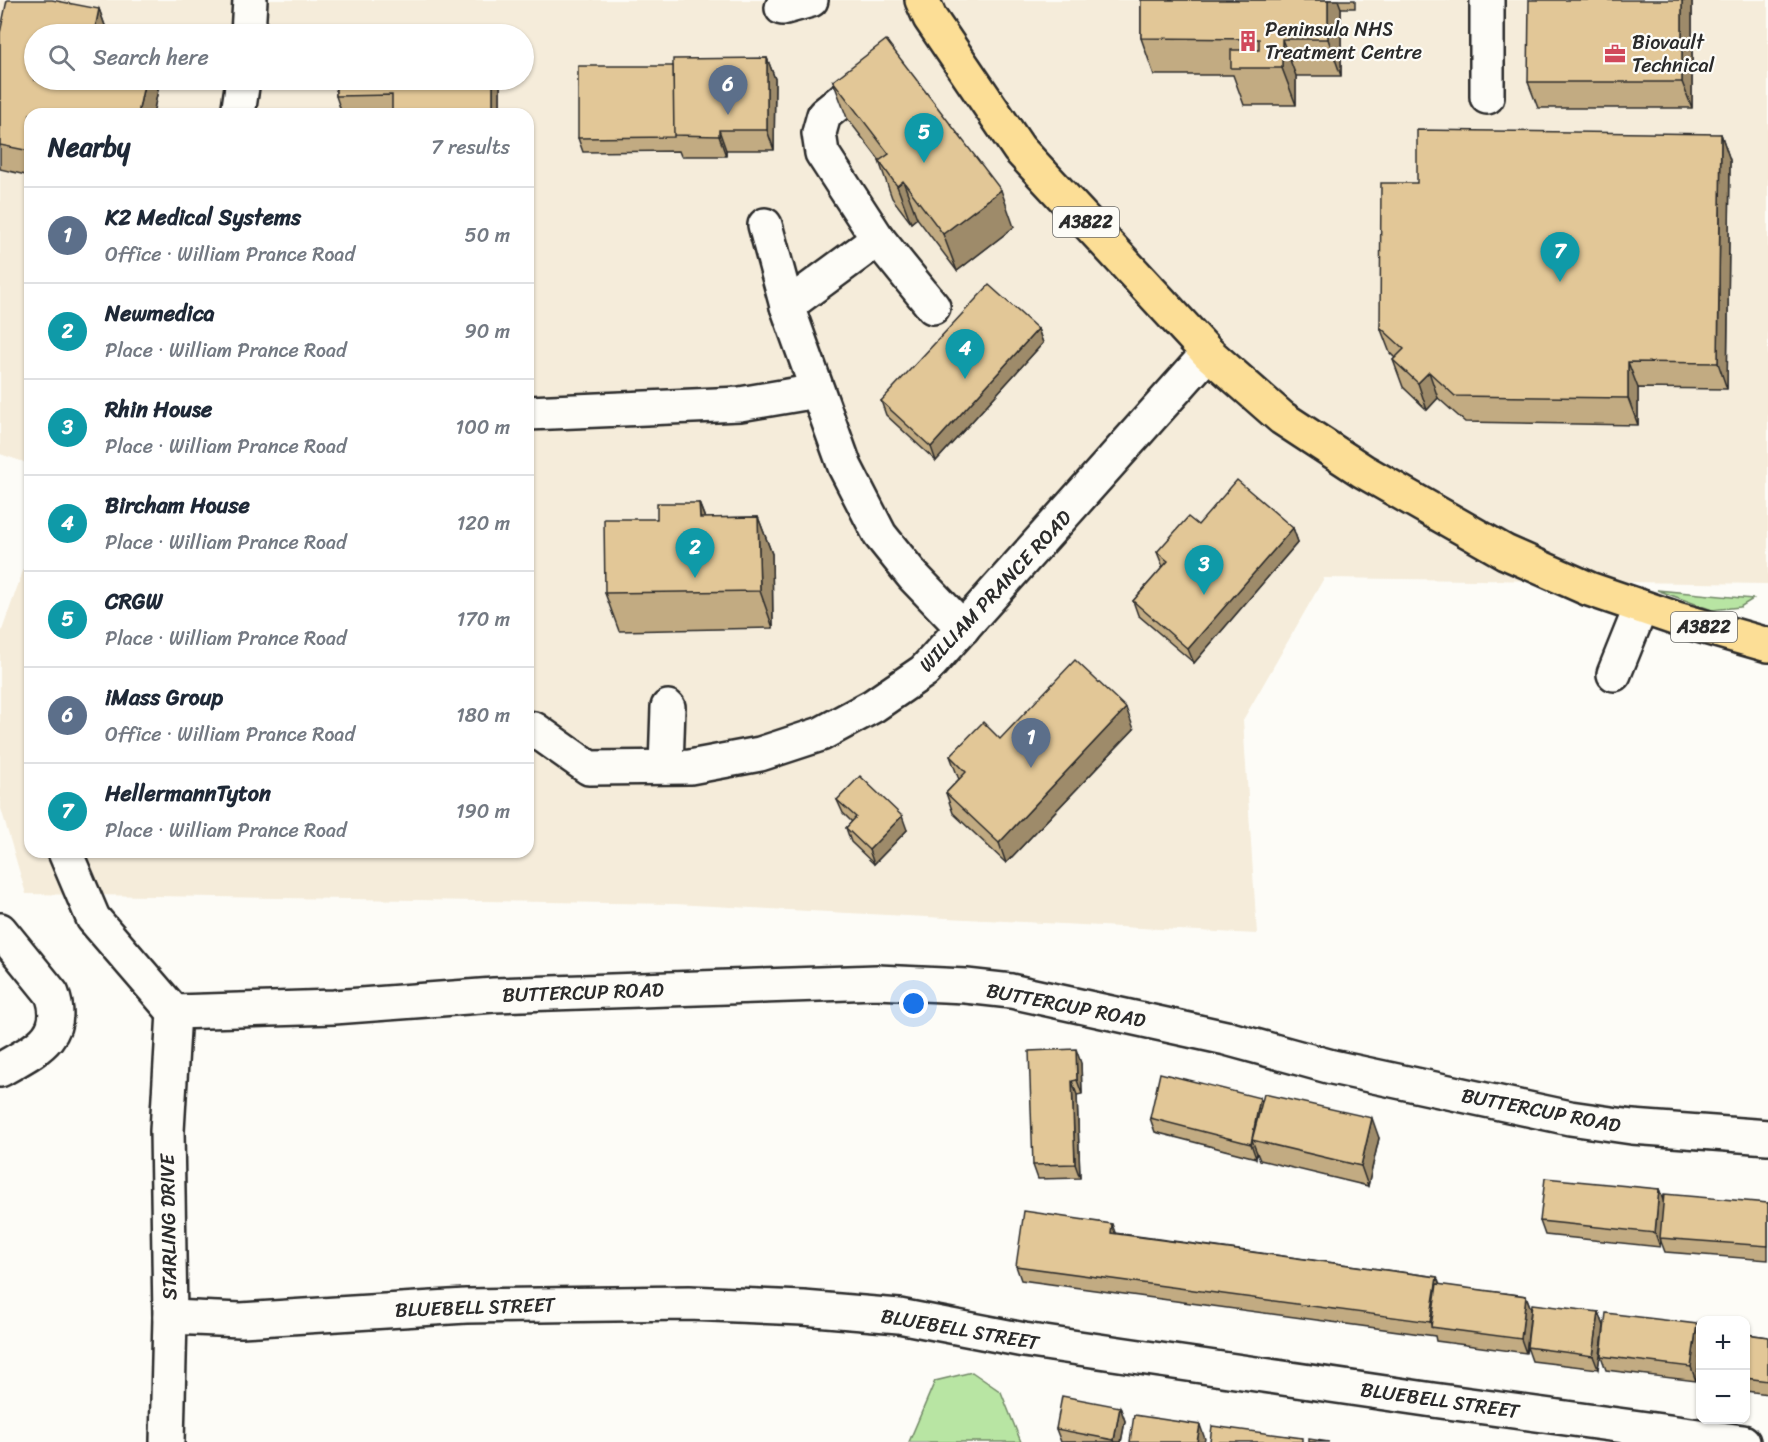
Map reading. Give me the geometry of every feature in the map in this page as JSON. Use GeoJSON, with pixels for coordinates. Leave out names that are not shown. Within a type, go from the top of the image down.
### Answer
{"type":"FeatureCollection","features":[{"type":"Feature","properties":{"kind":"main road","name":"A3822"},"geometry":{"type":"LineString","coordinates":[[922,0],[930,18],[1019,149],[1208,353],[1282,418],[1363,471],[1505,552],[1589,589],[1677,619],[1768,644]]}},
{"type":"Feature","properties":{"kind":"street"},"geometry":{"type":"LineString","coordinates":[[243,0],[250,0],[249,24]]}},
{"type":"Feature","properties":{"kind":"street"},"geometry":{"type":"LineString","coordinates":[[1487,0],[1487,97]]}},
{"type":"Feature","properties":{"kind":"street"},"geometry":{"type":"LineString","coordinates":[[874,74],[824,116],[819,133],[822,153],[878,239],[933,307]]}},
{"type":"Feature","properties":{"kind":"street"},"geometry":{"type":"LineString","coordinates":[[239,108],[242,90]]}},
{"type":"Feature","properties":{"kind":"street"},"geometry":{"type":"LineString","coordinates":[[765,225],[787,306],[845,467],[880,535],[913,576],[963,628]]}},
{"type":"Feature","properties":{"kind":"street"},"geometry":{"type":"LineString","coordinates":[[787,306],[878,239]]}},
{"type":"Feature","properties":{"kind":"street","name":"WILLIAM PRANCE ROAD"},"geometry":{"type":"LineString","coordinates":[[534,729],[589,768],[690,767],[760,754],[821,734],[873,706],[924,672],[1208,353]]}},
{"type":"Feature","properties":{"kind":"street"},"geometry":{"type":"LineString","coordinates":[[534,413],[740,404],[817,392]]}},
{"type":"Feature","properties":{"kind":"street"},"geometry":{"type":"LineString","coordinates":[[1614,674],[1641,607]]}},
{"type":"Feature","properties":{"kind":"street"},"geometry":{"type":"LineString","coordinates":[[666,767],[668,707]]}},
{"type":"Feature","properties":{"kind":"street"},"geometry":{"type":"LineString","coordinates":[[68,858],[93,918],[174,1011]]}},
{"type":"Feature","properties":{"kind":"street"},"geometry":{"type":"LineString","coordinates":[[0,930],[52,994],[56,1005],[56,1017],[52,1031],[41,1045],[0,1070]]}},
{"type":"Feature","properties":{"kind":"street","name":"BUTTERCUP ROAD"},"geometry":{"type":"LineString","coordinates":[[174,1011],[334,1007],[494,995],[877,982],[966,986],[1011,991],[1226,1038],[1332,1067],[1570,1118],[1632,1126],[1768,1137]]}},
{"type":"Feature","properties":{"kind":"street","name":"STARLING DRIVE"},"geometry":{"type":"LineString","coordinates":[[167,1442],[170,1317],[167,1131],[174,1011]]}},
{"type":"Feature","properties":{"kind":"street","name":"BLUEBELL STREET"},"geometry":{"type":"LineString","coordinates":[[170,1317],[240,1320],[466,1305],[689,1303],[803,1308],[899,1316],[1024,1340],[1433,1400],[1743,1442]]}},
{"type":"Feature","properties":{"kind":"shaded area"},"geometry":{"type":"Polygon","coordinates":[[[0,0],[1768,0],[1768,584],[1324,578],[1243,720],[1257,934],[674,904],[26,894],[0,805],[0,636],[24,568],[24,858],[534,858],[534,108],[24,108],[24,462],[0,454],[0,0]]]}},
{"type":"Feature","properties":{"kind":"green space"},"geometry":{"type":"Polygon","coordinates":[[[1657,590],[1753,599],[1740,607],[1712,610],[1657,590]]]}},
{"type":"Feature","properties":{"kind":"green space"},"geometry":{"type":"Polygon","coordinates":[[[972,1372],[1001,1392],[1021,1442],[909,1442],[935,1381],[972,1372]]]}},
{"type":"Feature","properties":{"kind":"building"},"geometry":{"type":"Polygon","coordinates":[[[7,0],[52,0],[99,9],[96,24],[24,24],[24,90],[143,90],[139,108],[24,108],[24,150],[0,145],[0,33],[7,0]]]}},
{"type":"Feature","properties":{"kind":"building"},"geometry":{"type":"Polygon","coordinates":[[[1141,0],[1328,0],[1328,39],[1282,39],[1282,68],[1231,68],[1231,50],[1259,50],[1259,39],[1141,38],[1141,0]]]}},
{"type":"Feature","properties":{"kind":"building","name":"Biovault Technical"},"geometry":{"type":"Polygon","coordinates":[[[1529,0],[1682,0],[1682,82],[1528,82],[1529,0]]]}},
{"type":"Feature","properties":{"kind":"building"},"geometry":{"type":"Polygon","coordinates":[[[886,40],[1001,190],[943,234],[903,181],[897,186],[879,161],[889,154],[833,81],[886,40]]]}},
{"type":"Feature","properties":{"kind":"building"},"geometry":{"type":"Polygon","coordinates":[[[767,58],[767,130],[719,130],[719,136],[673,135],[673,59],[767,58]]]}},
{"type":"Feature","properties":{"kind":"building"},"geometry":{"type":"Polygon","coordinates":[[[578,66],[673,66],[674,137],[578,138],[578,66]]]}},
{"type":"Feature","properties":{"kind":"building"},"geometry":{"type":"Polygon","coordinates":[[[336,90],[493,90],[493,108],[392,108],[392,95],[336,96],[336,90]]]}},
{"type":"Feature","properties":{"kind":"building"},"geometry":{"type":"Polygon","coordinates":[[[1417,130],[1721,134],[1718,363],[1628,362],[1628,398],[1455,396],[1429,372],[1418,383],[1393,360],[1404,349],[1380,327],[1381,183],[1417,183],[1417,130]]]}},
{"type":"Feature","properties":{"kind":"building"},"geometry":{"type":"Polygon","coordinates":[[[989,285],[1038,329],[931,447],[881,401],[989,285]]]}},
{"type":"Feature","properties":{"kind":"building"},"geometry":{"type":"Polygon","coordinates":[[[1237,480],[1293,528],[1188,649],[1133,601],[1168,561],[1157,552],[1188,517],[1198,525],[1237,480]]]}},
{"type":"Feature","properties":{"kind":"building"},"geometry":{"type":"Polygon","coordinates":[[[657,503],[699,503],[700,518],[758,517],[760,591],[605,593],[604,519],[657,519],[657,503]]]}},
{"type":"Feature","properties":{"kind":"building"},"geometry":{"type":"Polygon","coordinates":[[[1075,660],[1126,708],[999,843],[946,793],[966,772],[950,756],[983,722],[1000,739],[1075,660]]]}},
{"type":"Feature","properties":{"kind":"building"},"geometry":{"type":"Polygon","coordinates":[[[860,776],[902,816],[869,850],[846,828],[856,817],[837,800],[860,776]]]}},
{"type":"Feature","properties":{"kind":"building"},"geometry":{"type":"Polygon","coordinates":[[[1076,1049],[1077,1080],[1072,1081],[1075,1164],[1033,1165],[1029,1051],[1076,1049]]]}},
{"type":"Feature","properties":{"kind":"building"},"geometry":{"type":"Polygon","coordinates":[[[1160,1073],[1260,1098],[1251,1144],[1150,1118],[1160,1073]]]}},
{"type":"Feature","properties":{"kind":"building"},"geometry":{"type":"Polygon","coordinates":[[[1264,1094],[1372,1118],[1361,1166],[1252,1140],[1264,1094]]]}},
{"type":"Feature","properties":{"kind":"building"},"geometry":{"type":"Polygon","coordinates":[[[1545,1178],[1659,1189],[1655,1233],[1540,1221],[1545,1178]]]}},
{"type":"Feature","properties":{"kind":"building"},"geometry":{"type":"Polygon","coordinates":[[[1664,1194],[1768,1203],[1768,1246],[1660,1238],[1664,1194]]]}},
{"type":"Feature","properties":{"kind":"building"},"geometry":{"type":"Polygon","coordinates":[[[1024,1211],[1112,1224],[1111,1233],[1437,1277],[1430,1322],[1016,1266],[1024,1211]]]}},
{"type":"Feature","properties":{"kind":"building"},"geometry":{"type":"Polygon","coordinates":[[[1437,1284],[1526,1296],[1521,1339],[1431,1327],[1437,1284]]]}},
{"type":"Feature","properties":{"kind":"building"},"geometry":{"type":"Polygon","coordinates":[[[1532,1304],[1599,1312],[1593,1356],[1527,1347],[1532,1304]]]}},
{"type":"Feature","properties":{"kind":"building"},"geometry":{"type":"Polygon","coordinates":[[[1606,1313],[1696,1324],[1691,1367],[1601,1356],[1606,1313]]]}},
{"type":"Feature","properties":{"kind":"building"},"geometry":{"type":"Polygon","coordinates":[[[1750,1335],[1768,1337],[1768,1381],[1750,1379],[1750,1335]]]}},
{"type":"Feature","properties":{"kind":"building"},"geometry":{"type":"Polygon","coordinates":[[[1062,1396],[1120,1407],[1114,1440],[1056,1429],[1062,1396]]]}},
{"type":"Feature","properties":{"kind":"building"},"geometry":{"type":"Polygon","coordinates":[[[1134,1415],[1200,1425],[1197,1442],[1130,1442],[1134,1415]]]}},
{"type":"Feature","properties":{"kind":"building"},"geometry":{"type":"Polygon","coordinates":[[[1212,1426],[1302,1438],[1302,1442],[1210,1442],[1212,1426]]]}},
{"type":"Feature","properties":{"kind":"building"},"geometry":{"type":"Polygon","coordinates":[[[1309,1439],[1329,1442],[1309,1442],[1309,1439]]]}},
{"type":"Feature","properties":{"kind":"place","name":"Peninsula NHS Treatment Centre"},"geometry":{"type":"Point","coordinates":[1248,41]}},
{"type":"Feature","properties":{"kind":"place","name":"Biovault Technical"},"geometry":{"type":"Point","coordinates":[1615,54]}},
{"type":"Feature","properties":{"kind":"place","name":"iMass Group"},"geometry":{"type":"Point","coordinates":[728,115]}},
{"type":"Feature","properties":{"kind":"place","name":"CRGW"},"geometry":{"type":"Point","coordinates":[924,163]}},
{"type":"Feature","properties":{"kind":"place","name":"HellermannTyton"},"geometry":{"type":"Point","coordinates":[1560,282]}},
{"type":"Feature","properties":{"kind":"place","name":"Bircham House"},"geometry":{"type":"Point","coordinates":[965,379]}},
{"type":"Feature","properties":{"kind":"place","name":"Newmedica"},"geometry":{"type":"Point","coordinates":[695,578]}},
{"type":"Feature","properties":{"kind":"place","name":"Rhin House"},"geometry":{"type":"Point","coordinates":[1204,595]}},
{"type":"Feature","properties":{"kind":"place","name":"K2 Medical Systems"},"geometry":{"type":"Point","coordinates":[1031,768]}}]}
